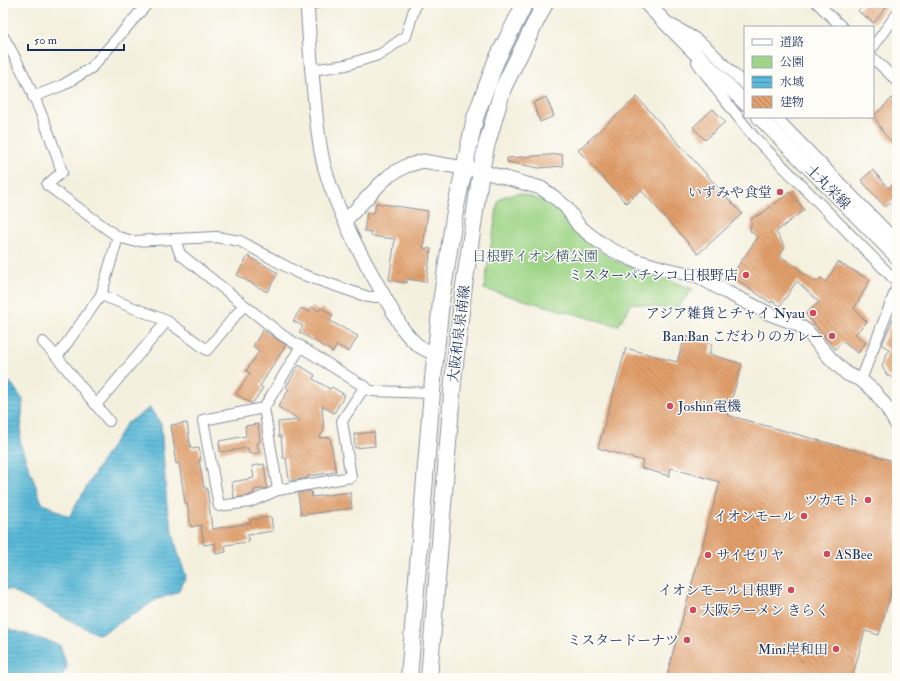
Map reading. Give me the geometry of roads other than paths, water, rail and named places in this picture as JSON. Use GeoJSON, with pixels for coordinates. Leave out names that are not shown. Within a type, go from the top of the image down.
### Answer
{"type":"FeatureCollection","features":[{"type":"Feature","properties":{"kind":"main road","name":"大阪和泉泉南線"},"geometry":{"type":"LineString","coordinates":[[409,678],[432,393],[441,302],[456,211],[475,118],[496,61],[525,3]]}},
{"type":"Feature","properties":{"kind":"main road","name":"大阪和泉泉南線"},"geometry":{"type":"LineString","coordinates":[[430,678],[453,381],[463,293],[481,171],[486,147],[503,88],[545,3]]}},
{"type":"Feature","properties":{"kind":"main road"},"geometry":{"type":"LineString","coordinates":[[646,3],[744,102]]}},
{"type":"Feature","properties":{"kind":"main road","name":"土丸栄線"},"geometry":{"type":"LineString","coordinates":[[760,118],[897,257]]}},
{"type":"Feature","properties":{"kind":"street"},"geometry":{"type":"LineString","coordinates":[[33,97],[63,85],[91,68],[148,3]]}},
{"type":"Feature","properties":{"kind":"street"},"geometry":{"type":"LineString","coordinates":[[311,3],[311,70],[320,145],[325,170],[345,222],[402,328],[412,342],[422,349],[436,354]]}},
{"type":"Feature","properties":{"kind":"street"},"geometry":{"type":"LineString","coordinates":[[311,70],[346,65],[381,54],[406,36],[416,3]]}},
{"type":"Feature","properties":{"kind":"street"},"geometry":{"type":"LineString","coordinates":[[817,3],[841,26]]}},
{"type":"Feature","properties":{"kind":"street"},"geometry":{"type":"LineString","coordinates":[[874,46],[897,14]]}},
{"type":"Feature","properties":{"kind":"street"},"geometry":{"type":"LineString","coordinates":[[661,18],[706,46],[744,84]]}},
{"type":"Feature","properties":{"kind":"street"},"geometry":{"type":"LineString","coordinates":[[3,36],[15,57],[53,143],[62,172],[47,185],[118,237],[133,240],[216,237],[240,241],[298,273],[368,297],[385,297]]}},
{"type":"Feature","properties":{"kind":"street"},"geometry":{"type":"LineString","coordinates":[[682,40],[720,94],[753,136],[897,282]]}},
{"type":"Feature","properties":{"kind":"street"},"geometry":{"type":"LineString","coordinates":[[874,59],[897,81]]}},
{"type":"Feature","properties":{"kind":"street"},"geometry":{"type":"LineString","coordinates":[[777,118],[897,241]]}},
{"type":"Feature","properties":{"kind":"street"},"geometry":{"type":"LineString","coordinates":[[345,222],[381,183],[398,170],[423,161],[464,167],[541,188],[566,207],[579,226],[610,250],[665,270],[698,276],[770,314],[797,324],[807,331],[831,359],[847,374],[861,380],[874,390],[897,425]]}},
{"type":"Feature","properties":{"kind":"street"},"geometry":{"type":"LineString","coordinates":[[57,357],[101,295],[118,237]]}},
{"type":"Feature","properties":{"kind":"street"},"geometry":{"type":"LineString","coordinates":[[175,239],[180,254],[282,335],[371,391],[432,393]]}},
{"type":"Feature","properties":{"kind":"street"},"geometry":{"type":"LineString","coordinates":[[861,380],[897,287]]}},
{"type":"Feature","properties":{"kind":"street"},"geometry":{"type":"LineString","coordinates":[[101,295],[167,321],[207,350],[244,305]]}},
{"type":"Feature","properties":{"kind":"street"},"geometry":{"type":"LineString","coordinates":[[96,405],[167,321]]}},
{"type":"Feature","properties":{"kind":"street"},"geometry":{"type":"LineString","coordinates":[[43,342],[109,420]]}},
{"type":"Feature","properties":{"kind":"street"},"geometry":{"type":"LineString","coordinates":[[278,490],[264,408],[300,346]]}},
{"type":"Feature","properties":{"kind":"street"},"geometry":{"type":"LineString","coordinates":[[264,408],[203,420],[219,506],[250,502],[278,490],[351,477],[342,422],[365,386]]}},
{"type":"Feature","properties":{"kind":"water"},"geometry":{"type":"Polygon","coordinates":[[[3,381],[11,383],[23,400],[20,443],[42,503],[69,517],[100,464],[126,424],[150,408],[161,424],[167,506],[178,553],[186,576],[178,592],[156,600],[103,633],[97,634],[10,590],[3,589],[3,381]]]}},
{"type":"Feature","properties":{"kind":"water"},"geometry":{"type":"Polygon","coordinates":[[[3,627],[60,645],[67,667],[60,678],[3,678],[3,627]]]}},
{"type":"Feature","properties":{"kind":"place","name":"いずみや食堂"},"geometry":{"type":"Point","coordinates":[780,192]}},
{"type":"Feature","properties":{"kind":"place","name":"ミスターパチンコ 日根野店"},"geometry":{"type":"Point","coordinates":[746,275]}},
{"type":"Feature","properties":{"kind":"place","name":"アジア雑貨とチャイ Nyau"},"geometry":{"type":"Point","coordinates":[813,313]}},
{"type":"Feature","properties":{"kind":"place","name":"Ban.Ban こだわりのカレー"},"geometry":{"type":"Point","coordinates":[832,336]}},
{"type":"Feature","properties":{"kind":"place","name":"Joshin電機"},"geometry":{"type":"Point","coordinates":[670,406]}},
{"type":"Feature","properties":{"kind":"place","name":"ツカモト"},"geometry":{"type":"Point","coordinates":[868,500]}},
{"type":"Feature","properties":{"kind":"place","name":"イオンモール"},"geometry":{"type":"Point","coordinates":[804,516]}},
{"type":"Feature","properties":{"kind":"place","name":"ASBee"},"geometry":{"type":"Point","coordinates":[827,554]}},
{"type":"Feature","properties":{"kind":"place","name":"サイゼリヤ"},"geometry":{"type":"Point","coordinates":[708,555]}},
{"type":"Feature","properties":{"kind":"place","name":"イオンモール日根野"},"geometry":{"type":"Point","coordinates":[791,590]}},
{"type":"Feature","properties":{"kind":"place","name":"大阪ラーメン きらく"},"geometry":{"type":"Point","coordinates":[693,610]}},
{"type":"Feature","properties":{"kind":"place","name":"ミスタードーナツ"},"geometry":{"type":"Point","coordinates":[687,640]}},
{"type":"Feature","properties":{"kind":"place","name":"Mini岸和田"},"geometry":{"type":"Point","coordinates":[836,649]}},
{"type":"Feature","properties":{"kind":"park label","name":"日根野イオン横公園"},"geometry":{"type":"Point","coordinates":[535,256]}}]}
